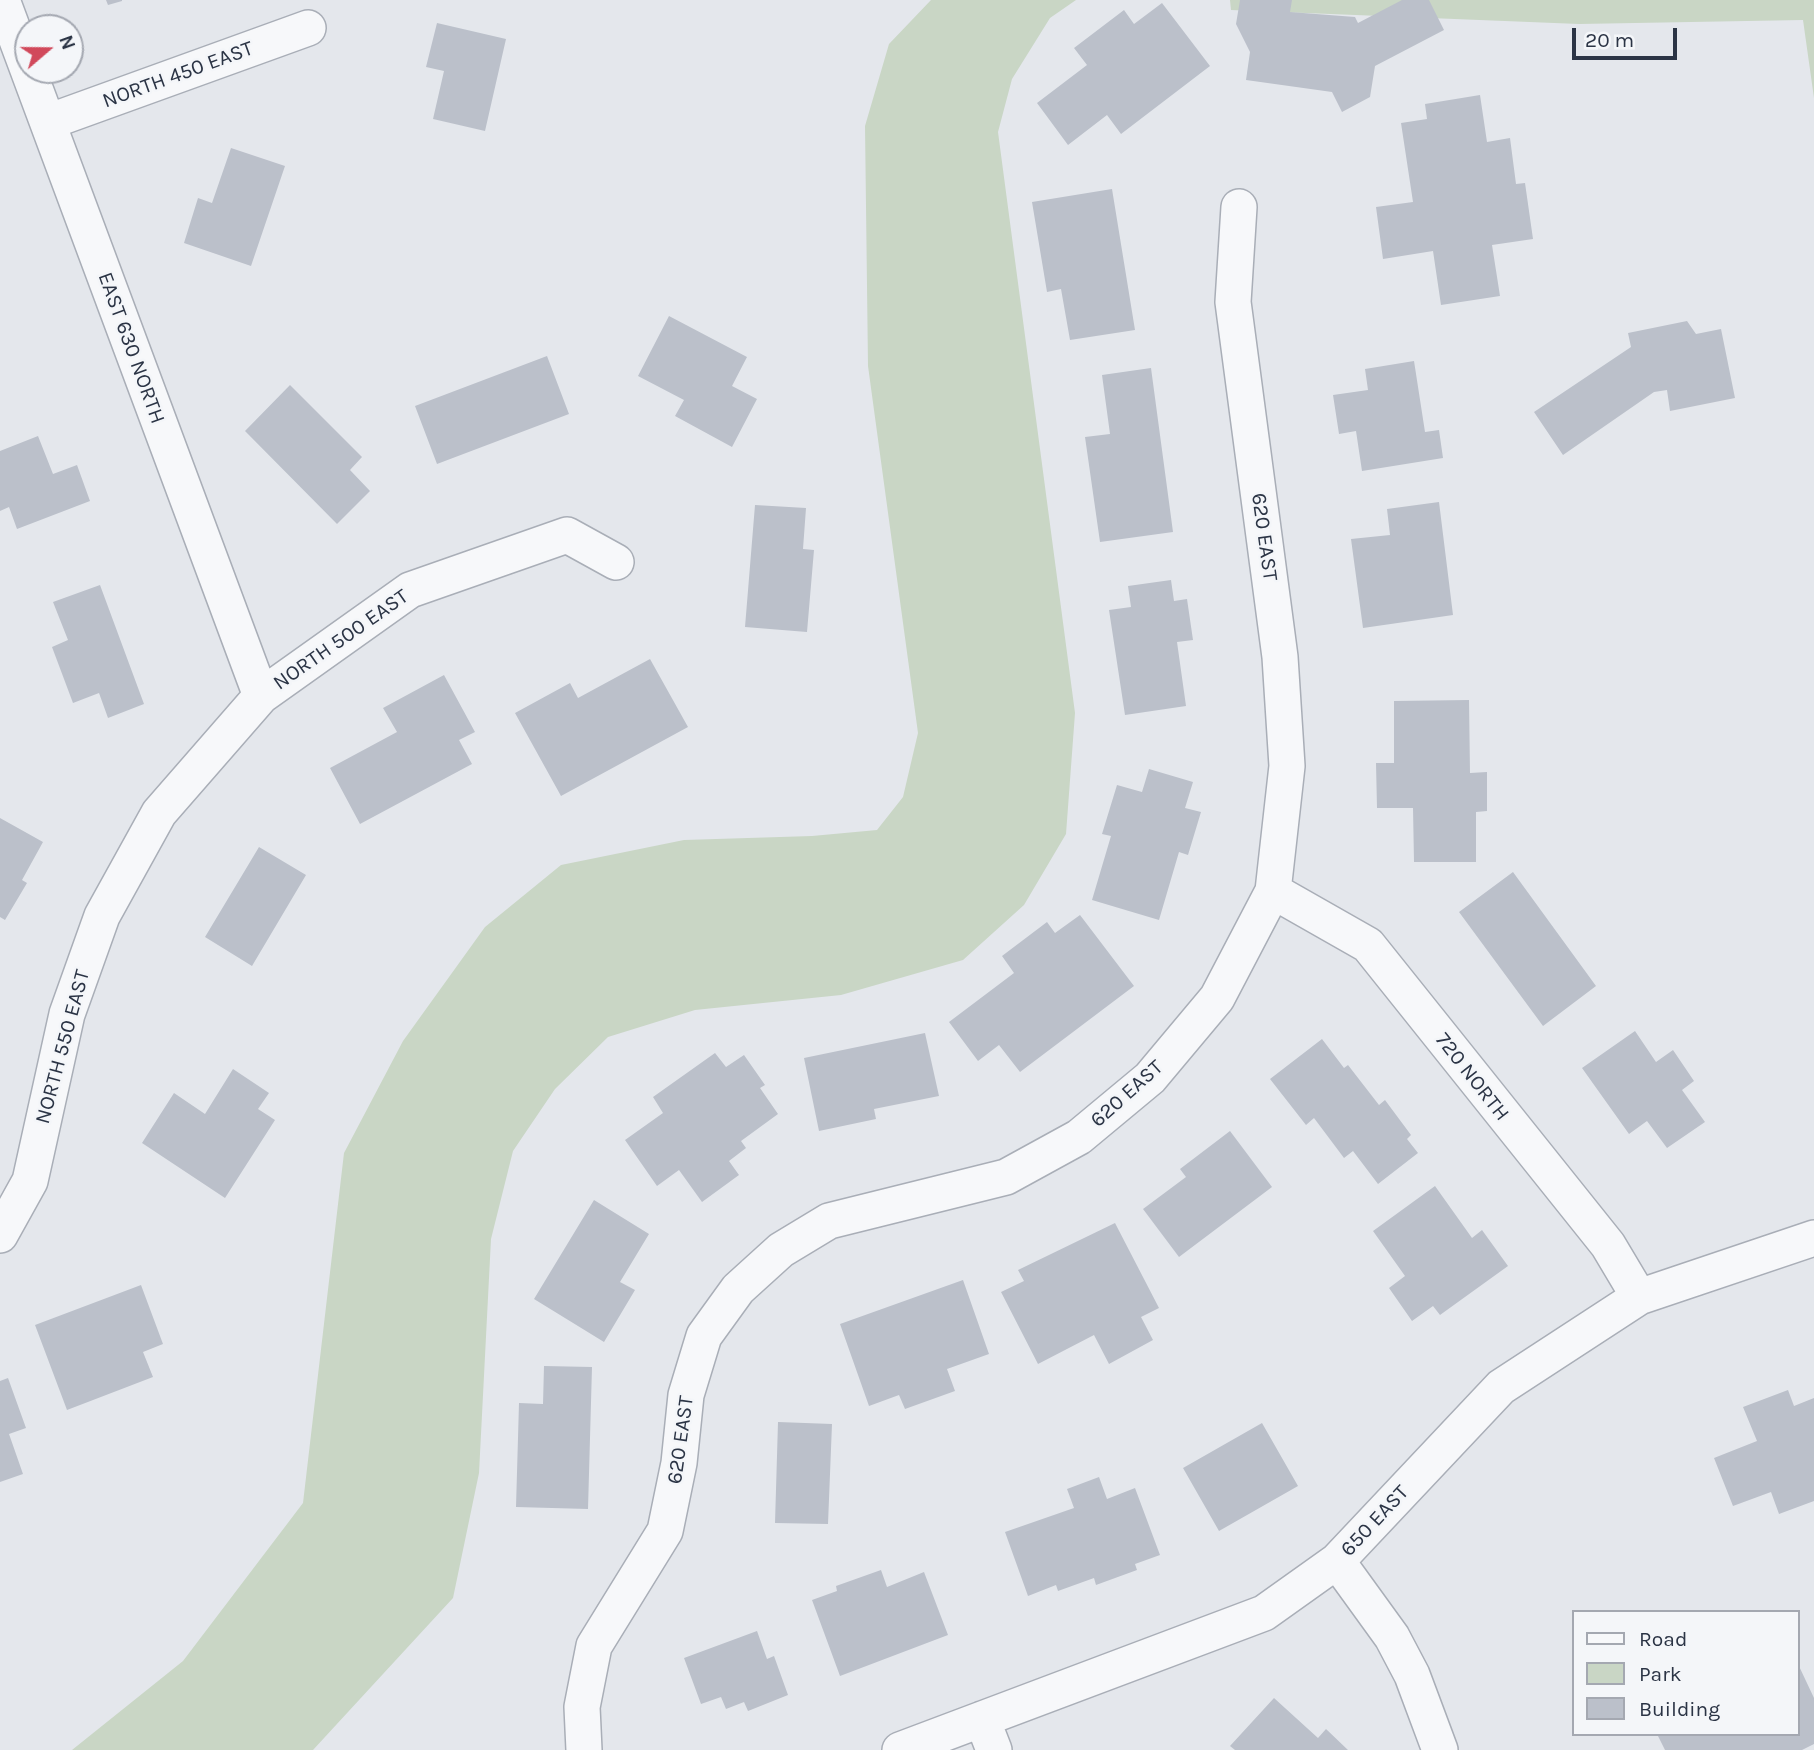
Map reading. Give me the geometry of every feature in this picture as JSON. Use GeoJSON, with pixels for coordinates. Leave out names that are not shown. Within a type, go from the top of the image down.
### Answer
{"type":"FeatureCollection","features":[{"type":"Feature","properties":{"kind":"street","name":"EAST 630 NORTH"},"geometry":{"type":"LineString","coordinates":[[2,0],[261,695]]}},
{"type":"Feature","properties":{"kind":"street","name":"NORTH 450 EAST"},"geometry":{"type":"LineString","coordinates":[[48,122],[308,28]]}},
{"type":"Feature","properties":{"kind":"street","name":"620 EAST"},"geometry":{"type":"LineString","coordinates":[[584,1750],[583,1707],[594,1646],[665,1531],[679,1463],[686,1395],[704,1336],[738,1289],[780,1250],[829,1221],[1006,1177],[1079,1137],[1150,1077],[1217,999],[1273,891],[1287,766],[1280,656],[1233,302],[1239,206]]}},
{"type":"Feature","properties":{"kind":"street","name":"NORTH 500 EAST"},"geometry":{"type":"LineString","coordinates":[[261,695],[410,590],[567,535],[616,562]]}},
{"type":"Feature","properties":{"kind":"street","name":"NORTH 550 EAST"},"geometry":{"type":"LineString","coordinates":[[0,1235],[30,1181],[68,1014],[102,916],[159,813],[261,695]]}},
{"type":"Feature","properties":{"kind":"street","name":"720 NORTH"},"geometry":{"type":"LineString","coordinates":[[1273,891],[1368,945],[1608,1245],[1639,1297]]}},
{"type":"Feature","properties":{"kind":"street","name":"650 EAST"},"geometry":{"type":"LineString","coordinates":[[900,1750],[988,1735],[1264,1613],[1337,1561],[1500,1387],[1639,1297],[1814,1238]]}},
{"type":"Feature","properties":{"kind":"street"},"geometry":{"type":"LineString","coordinates":[[1337,1561],[1392,1637],[1412,1675],[1440,1750]]}},
{"type":"Feature","properties":{"kind":"green space"},"geometry":{"type":"Polygon","coordinates":[[[931,0],[1076,0],[1050,18],[1012,79],[998,132],[1075,713],[1066,834],[1024,905],[963,960],[841,995],[695,1010],[608,1037],[555,1089],[513,1151],[491,1239],[479,1473],[453,1598],[313,1750],[72,1750],[183,1661],[303,1503],[344,1153],[403,1041],[485,927],[561,865],[684,840],[812,836],[877,830],[903,797],[918,733],[868,366],[865,126],[889,44],[931,0]]]}},
{"type":"Feature","properties":{"kind":"green space"},"geometry":{"type":"Polygon","coordinates":[[[1230,0],[1814,0],[1814,98],[1803,20],[1579,24],[1231,10],[1230,0]]]}},
{"type":"Feature","properties":{"kind":"building"},"geometry":{"type":"Polygon","coordinates":[[[106,0],[122,0],[122,1],[108,5],[106,0]]]}},
{"type":"Feature","properties":{"kind":"building"},"geometry":{"type":"Polygon","coordinates":[[[1240,0],[1292,0],[1290,12],[1355,17],[1358,23],[1402,0],[1429,0],[1444,30],[1375,66],[1370,97],[1342,112],[1332,92],[1246,80],[1250,52],[1236,24],[1240,0]]]}},
{"type":"Feature","properties":{"kind":"building"},"geometry":{"type":"Polygon","coordinates":[[[1162,3],[1210,66],[1121,134],[1107,115],[1068,145],[1037,103],[1087,65],[1074,48],[1124,10],[1134,24],[1162,3]]]}},
{"type":"Feature","properties":{"kind":"building"},"geometry":{"type":"Polygon","coordinates":[[[437,23],[506,39],[485,131],[433,119],[444,71],[426,67],[437,23]]]}},
{"type":"Feature","properties":{"kind":"building"},"geometry":{"type":"Polygon","coordinates":[[[1480,95],[1487,142],[1510,138],[1516,184],[1525,183],[1533,239],[1492,245],[1500,296],[1441,305],[1433,251],[1383,259],[1376,207],[1413,202],[1401,123],[1427,119],[1425,104],[1480,95]]]}},
{"type":"Feature","properties":{"kind":"building"},"geometry":{"type":"Polygon","coordinates":[[[231,148],[285,166],[251,266],[184,243],[198,198],[212,203],[231,148]]]}},
{"type":"Feature","properties":{"kind":"building"},"geometry":{"type":"Polygon","coordinates":[[[1112,189],[1135,330],[1070,340],[1061,289],[1047,292],[1032,202],[1112,189]]]}},
{"type":"Feature","properties":{"kind":"building"},"geometry":{"type":"Polygon","coordinates":[[[669,316],[747,357],[732,386],[757,399],[732,447],[675,416],[684,400],[638,376],[669,316]]]}},
{"type":"Feature","properties":{"kind":"building"},"geometry":{"type":"Polygon","coordinates":[[[1687,321],[1696,334],[1721,329],[1735,398],[1670,411],[1667,390],[1654,392],[1563,455],[1534,412],[1631,347],[1628,333],[1687,321]]]}},
{"type":"Feature","properties":{"kind":"building"},"geometry":{"type":"Polygon","coordinates":[[[547,356],[569,414],[437,464],[415,406],[547,356]]]}},
{"type":"Feature","properties":{"kind":"building"},"geometry":{"type":"Polygon","coordinates":[[[1414,361],[1425,432],[1439,430],[1443,458],[1362,471],[1356,431],[1339,434],[1333,395],[1368,390],[1365,369],[1414,361]]]}},
{"type":"Feature","properties":{"kind":"building"},"geometry":{"type":"Polygon","coordinates":[[[1151,368],[1173,532],[1100,542],[1085,437],[1110,434],[1102,375],[1151,368]]]}},
{"type":"Feature","properties":{"kind":"building"},"geometry":{"type":"Polygon","coordinates":[[[290,385],[362,457],[350,470],[370,491],[337,524],[245,431],[290,385]]]}},
{"type":"Feature","properties":{"kind":"building"},"geometry":{"type":"Polygon","coordinates":[[[38,436],[53,474],[77,465],[90,501],[17,529],[9,507],[0,511],[0,451],[38,436]]]}},
{"type":"Feature","properties":{"kind":"building"},"geometry":{"type":"Polygon","coordinates":[[[1439,502],[1453,615],[1363,628],[1351,539],[1390,535],[1387,509],[1439,502]]]}},
{"type":"Feature","properties":{"kind":"building"},"geometry":{"type":"Polygon","coordinates":[[[755,505],[806,508],[803,549],[814,550],[807,632],[745,627],[755,505]]]}},
{"type":"Feature","properties":{"kind":"building"},"geometry":{"type":"Polygon","coordinates":[[[1171,580],[1174,601],[1187,599],[1193,640],[1177,642],[1186,706],[1125,715],[1109,610],[1131,607],[1128,586],[1171,580]]]}},
{"type":"Feature","properties":{"kind":"building"},"geometry":{"type":"Polygon","coordinates":[[[100,585],[144,704],[108,718],[99,693],[73,703],[52,647],[68,640],[53,602],[100,585]]]}},
{"type":"Feature","properties":{"kind":"building"},"geometry":{"type":"Polygon","coordinates":[[[650,659],[688,727],[561,796],[515,713],[570,683],[578,698],[650,659]]]}},
{"type":"Feature","properties":{"kind":"building"},"geometry":{"type":"Polygon","coordinates":[[[444,675],[475,732],[459,740],[472,764],[360,824],[330,768],[397,732],[383,708],[444,675]]]}},
{"type":"Feature","properties":{"kind":"building"},"geometry":{"type":"Polygon","coordinates":[[[1469,700],[1470,773],[1487,772],[1487,811],[1476,812],[1476,862],[1414,862],[1413,808],[1377,808],[1376,763],[1394,763],[1394,701],[1469,700]]]}},
{"type":"Feature","properties":{"kind":"building"},"geometry":{"type":"Polygon","coordinates":[[[1149,769],[1193,782],[1185,808],[1201,812],[1188,855],[1179,852],[1159,920],[1092,900],[1111,836],[1102,834],[1117,785],[1142,792],[1149,769]]]}},
{"type":"Feature","properties":{"kind":"building"},"geometry":{"type":"Polygon","coordinates":[[[0,818],[43,842],[22,880],[27,883],[5,920],[0,917],[0,818]]]}},
{"type":"Feature","properties":{"kind":"building"},"geometry":{"type":"Polygon","coordinates":[[[259,847],[306,875],[252,966],[205,937],[259,847]]]}},
{"type":"Feature","properties":{"kind":"building"},"geometry":{"type":"Polygon","coordinates":[[[1513,872],[1596,986],[1543,1026],[1459,912],[1513,872]]]}},
{"type":"Feature","properties":{"kind":"building"},"geometry":{"type":"Polygon","coordinates":[[[1080,915],[1134,986],[1020,1072],[999,1045],[978,1061],[949,1022],[1014,973],[1002,956],[1047,922],[1055,933],[1080,915]]]}},
{"type":"Feature","properties":{"kind":"building"},"geometry":{"type":"Polygon","coordinates":[[[1635,1031],[1656,1062],[1673,1050],[1694,1081],[1682,1090],[1705,1122],[1667,1148],[1647,1121],[1629,1134],[1582,1068],[1635,1031]]]}},
{"type":"Feature","properties":{"kind":"building"},"geometry":{"type":"Polygon","coordinates":[[[925,1033],[939,1096],[874,1109],[876,1119],[819,1131],[804,1058],[925,1033]]]}},
{"type":"Feature","properties":{"kind":"building"},"geometry":{"type":"Polygon","coordinates":[[[1322,1039],[1344,1068],[1348,1065],[1379,1105],[1385,1100],[1411,1135],[1407,1139],[1418,1153],[1378,1184],[1353,1151],[1344,1158],[1314,1118],[1306,1125],[1270,1079],[1322,1039]]]}},
{"type":"Feature","properties":{"kind":"building"},"geometry":{"type":"Polygon","coordinates":[[[715,1053],[726,1067],[744,1055],[765,1085],[760,1088],[778,1114],[741,1141],[746,1148],[729,1161],[739,1175],[702,1202],[679,1170],[657,1186],[625,1140],[663,1113],[653,1097],[715,1053]]]}},
{"type":"Feature","properties":{"kind":"building"},"geometry":{"type":"Polygon","coordinates":[[[233,1069],[269,1093],[258,1109],[275,1120],[225,1198],[142,1143],[174,1093],[205,1114],[233,1069]]]}},
{"type":"Feature","properties":{"kind":"building"},"geometry":{"type":"Polygon","coordinates":[[[1230,1131],[1272,1187],[1179,1257],[1143,1209],[1186,1177],[1180,1169],[1230,1131]]]}},
{"type":"Feature","properties":{"kind":"building"},"geometry":{"type":"Polygon","coordinates":[[[1435,1186],[1472,1238],[1482,1230],[1508,1266],[1440,1315],[1433,1306],[1412,1321],[1389,1288],[1405,1276],[1373,1231],[1435,1186]]]}},
{"type":"Feature","properties":{"kind":"building"},"geometry":{"type":"Polygon","coordinates":[[[594,1200],[649,1234],[620,1282],[635,1290],[604,1342],[534,1299],[594,1200]]]}},
{"type":"Feature","properties":{"kind":"building"},"geometry":{"type":"Polygon","coordinates":[[[1115,1223],[1159,1308],[1141,1317],[1153,1340],[1109,1364],[1094,1335],[1038,1364],[1001,1292],[1024,1281],[1018,1270],[1115,1223]]]}},
{"type":"Feature","properties":{"kind":"building"},"geometry":{"type":"Polygon","coordinates":[[[963,1280],[989,1354],[947,1369],[955,1391],[905,1409],[899,1395],[869,1406],[840,1324],[963,1280]]]}},
{"type":"Feature","properties":{"kind":"building"},"geometry":{"type":"Polygon","coordinates":[[[141,1285],[163,1344],[143,1352],[153,1377],[67,1410],[35,1325],[141,1285]]]}},
{"type":"Feature","properties":{"kind":"building"},"geometry":{"type":"Polygon","coordinates":[[[544,1366],[592,1367],[588,1509],[516,1507],[519,1403],[543,1404],[544,1366]]]}},
{"type":"Feature","properties":{"kind":"building"},"geometry":{"type":"Polygon","coordinates":[[[8,1378],[26,1428],[9,1434],[23,1474],[0,1482],[0,1381],[8,1378]]]}},
{"type":"Feature","properties":{"kind":"building"},"geometry":{"type":"Polygon","coordinates":[[[1788,1390],[1794,1406],[1814,1398],[1814,1501],[1779,1514],[1771,1492],[1733,1506],[1714,1458],[1757,1441],[1743,1407],[1788,1390]]]}},
{"type":"Feature","properties":{"kind":"building"},"geometry":{"type":"Polygon","coordinates":[[[778,1422],[832,1424],[828,1524],[775,1523],[778,1422]]]}},
{"type":"Feature","properties":{"kind":"building"},"geometry":{"type":"Polygon","coordinates":[[[1262,1423],[1298,1486],[1219,1531],[1183,1468],[1262,1423]]]}},
{"type":"Feature","properties":{"kind":"building"},"geometry":{"type":"Polygon","coordinates":[[[1099,1477],[1107,1499],[1135,1488],[1160,1555],[1135,1564],[1137,1570],[1096,1585],[1094,1578],[1058,1591],[1056,1585],[1028,1596],[1005,1532],[1074,1508],[1067,1489],[1099,1477]]]}},
{"type":"Feature","properties":{"kind":"building"},"geometry":{"type":"Polygon","coordinates":[[[881,1570],[887,1587],[924,1572],[948,1635],[840,1676],[812,1600],[837,1591],[836,1586],[881,1570]]]}},
{"type":"Feature","properties":{"kind":"building"},"geometry":{"type":"Polygon","coordinates":[[[757,1631],[767,1659],[774,1656],[788,1695],[748,1711],[744,1702],[726,1709],[721,1697],[701,1704],[684,1658],[757,1631]]]}},
{"type":"Feature","properties":{"kind":"building"},"geometry":{"type":"Polygon","coordinates":[[[1800,1668],[1814,1698],[1814,1744],[1802,1750],[1665,1750],[1658,1736],[1800,1736],[1800,1668]]]}},
{"type":"Feature","properties":{"kind":"building"},"geometry":{"type":"Polygon","coordinates":[[[1274,1698],[1318,1738],[1326,1729],[1348,1750],[1235,1750],[1230,1746],[1274,1698]]]}}]}
